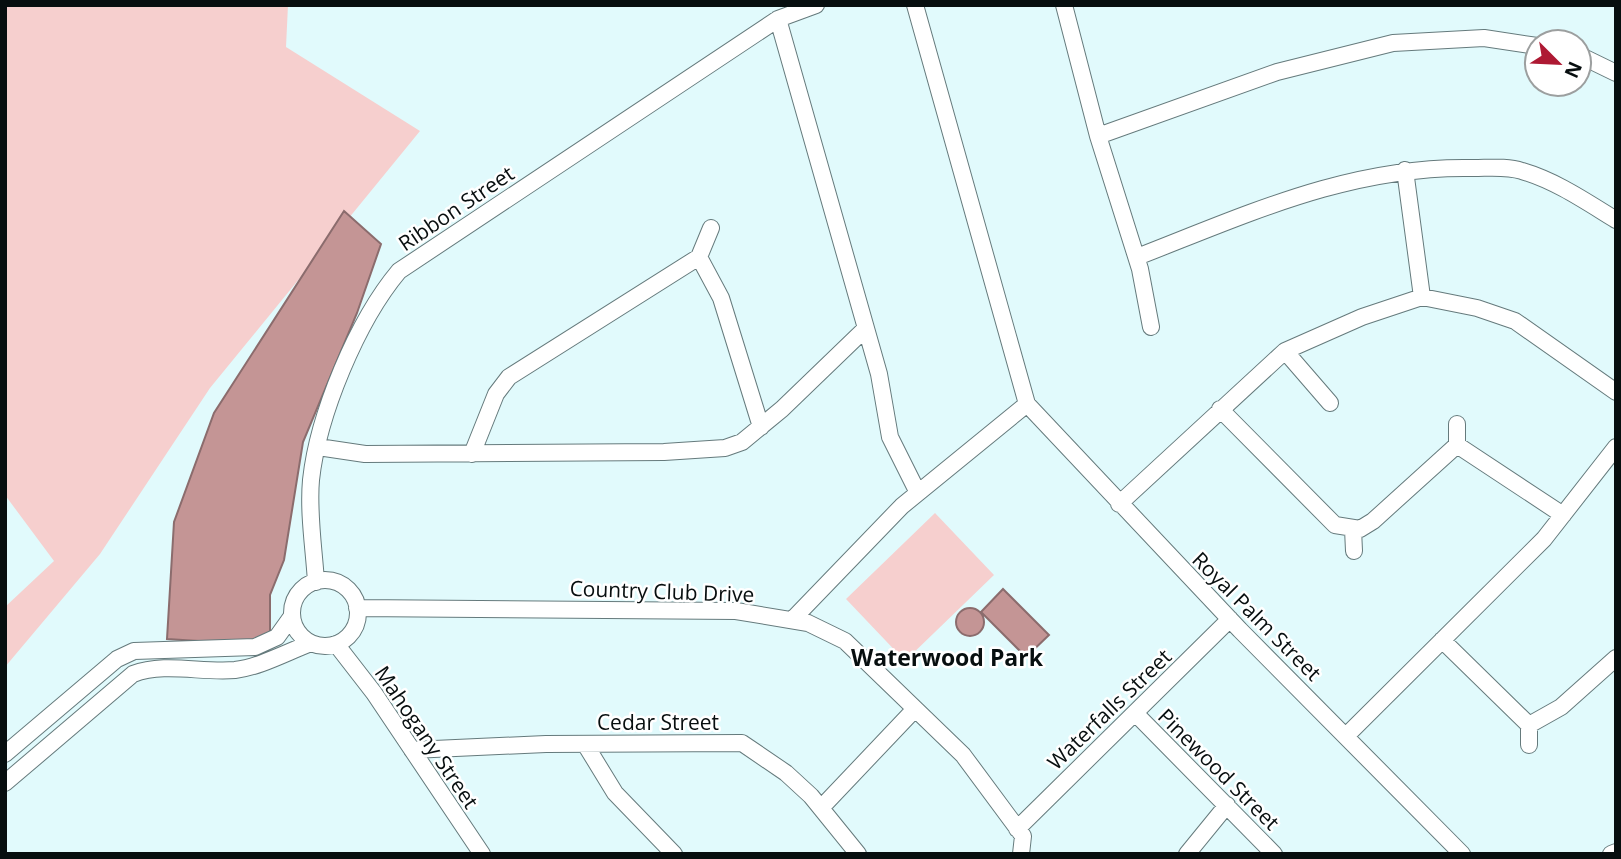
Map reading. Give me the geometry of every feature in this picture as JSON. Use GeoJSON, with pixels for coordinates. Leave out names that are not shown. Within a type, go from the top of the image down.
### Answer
{"type":"FeatureCollection","features":[{"type":"Feature","properties":{"kind":"street","name":"Ribbon Street"},"geometry":{"type":"LineString","coordinates":[[316,582],[311,481],[318,447],[345,358],[382,291],[399,271],[778,19],[816,5]]}},
{"type":"Feature","properties":{"kind":"street"},"geometry":{"type":"LineString","coordinates":[[792,620],[918,493],[1027,404],[915,5]]}},
{"type":"Feature","properties":{"kind":"street"},"geometry":{"type":"LineString","coordinates":[[1064,5],[1098,136],[1137,257],[1151,327]]}},
{"type":"Feature","properties":{"kind":"street"},"geometry":{"type":"LineString","coordinates":[[778,19],[879,374],[890,437],[918,493]]}},
{"type":"Feature","properties":{"kind":"street"},"geometry":{"type":"LineString","coordinates":[[1098,136],[1277,72],[1393,43],[1484,38],[1523,44]]}},
{"type":"Feature","properties":{"kind":"street"},"geometry":{"type":"LineString","coordinates":[[1593,62],[1616,73]]}},
{"type":"Feature","properties":{"kind":"street"},"geometry":{"type":"LineString","coordinates":[[1137,257],[1278,203],[1375,173],[1431,167],[1518,169],[1572,193],[1616,220]]}},
{"type":"Feature","properties":{"kind":"street"},"geometry":{"type":"LineString","coordinates":[[1405,170],[1422,297]]}},
{"type":"Feature","properties":{"kind":"street"},"geometry":{"type":"LineString","coordinates":[[472,454],[496,394],[509,377],[699,257],[711,228]]}},
{"type":"Feature","properties":{"kind":"street"},"geometry":{"type":"LineString","coordinates":[[699,257],[721,298],[761,427]]}},
{"type":"Feature","properties":{"kind":"street"},"geometry":{"type":"LineString","coordinates":[[1119,504],[1285,351],[1362,317],[1422,297],[1477,308],[1515,321],[1616,392]]}},
{"type":"Feature","properties":{"kind":"street"},"geometry":{"type":"LineString","coordinates":[[318,447],[365,454],[664,452],[726,448],[742,442],[761,427],[866,329]]}},
{"type":"Feature","properties":{"kind":"street"},"geometry":{"type":"LineString","coordinates":[[1285,351],[1330,403]]}},
{"type":"Feature","properties":{"kind":"street","name":"Royal Palm Street"},"geometry":{"type":"LineString","coordinates":[[1027,404],[1230,619],[1462,854]]}},
{"type":"Feature","properties":{"kind":"street"},"geometry":{"type":"LineString","coordinates":[[1220,409],[1335,525],[1353,529],[1360,529],[1373,521],[1457,445],[1457,424]]}},
{"type":"Feature","properties":{"kind":"street"},"geometry":{"type":"LineString","coordinates":[[1457,445],[1563,515]]}},
{"type":"Feature","properties":{"kind":"street"},"geometry":{"type":"LineString","coordinates":[[1346,736],[1544,539],[1616,447]]}},
{"type":"Feature","properties":{"kind":"street"},"geometry":{"type":"LineString","coordinates":[[1353,529],[1354,551]]}},
{"type":"Feature","properties":{"kind":"street"},"geometry":{"type":"LineString","coordinates":[[5,754],[117,659],[134,651],[255,647],[277,637],[292,616],[298,594],[316,582],[326,580],[345,587],[357,608],[356,625],[350,634],[336,644],[322,646],[302,637],[292,616]]}},
{"type":"Feature","properties":{"kind":"street","name":"Country Club Drive"},"geometry":{"type":"LineString","coordinates":[[357,608],[736,611],[808,623],[845,641],[963,755],[1023,836],[1021,854]]}},
{"type":"Feature","properties":{"kind":"street","name":"Waterfalls Street"},"geometry":{"type":"LineString","coordinates":[[1017,829],[1230,619]]}},
{"type":"Feature","properties":{"kind":"street"},"geometry":{"type":"LineString","coordinates":[[1442,640],[1529,725],[1529,746]]}},
{"type":"Feature","properties":{"kind":"street"},"geometry":{"type":"LineString","coordinates":[[5,783],[133,674],[148,668],[233,670],[251,667],[311,643]]}},
{"type":"Feature","properties":{"kind":"street","name":"Mahogany Street"},"geometry":{"type":"LineString","coordinates":[[336,644],[482,854]]}},
{"type":"Feature","properties":{"kind":"street"},"geometry":{"type":"LineString","coordinates":[[1529,725],[1561,707],[1616,658]]}},
{"type":"Feature","properties":{"kind":"street"},"geometry":{"type":"LineString","coordinates":[[821,808],[914,710]]}},
{"type":"Feature","properties":{"kind":"street","name":"Pinewood Street"},"geometry":{"type":"LineString","coordinates":[[1135,713],[1274,854]]}},
{"type":"Feature","properties":{"kind":"street","name":"Cedar Street"},"geometry":{"type":"LineString","coordinates":[[412,750],[585,744],[742,743],[786,773],[821,808],[858,854]]}},
{"type":"Feature","properties":{"kind":"street"},"geometry":{"type":"LineString","coordinates":[[585,744],[615,793],[674,854]]}},
{"type":"Feature","properties":{"kind":"street"},"geometry":{"type":"LineString","coordinates":[[1187,854],[1227,806]]}},
{"type":"Feature","properties":{"kind":"shaded area"},"geometry":{"type":"Polygon","coordinates":[[[5,5],[288,5],[286,47],[420,131],[210,388],[100,554],[5,667],[5,607],[54,561],[5,495],[5,5]]]}},
{"type":"Feature","properties":{"kind":"shaded area"},"geometry":{"type":"Polygon","coordinates":[[[344,211],[381,244],[357,313],[303,442],[284,560],[270,595],[270,638],[246,644],[167,639],[174,522],[214,413],[344,211]]]}},
{"type":"Feature","properties":{"kind":"shaded area"},"geometry":{"type":"Polygon","coordinates":[[[935,513],[994,575],[905,661],[846,599],[935,513]]]}},
{"type":"Feature","properties":{"kind":"shaded area"},"geometry":{"type":"Polygon","coordinates":[[[1003,589],[1049,635],[1026,657],[981,612],[1003,589]]]}},
{"type":"Feature","properties":{"kind":"shaded area"},"geometry":{"type":"Polygon","coordinates":[[[970,608],[980,612],[984,622],[980,632],[970,636],[960,632],[956,622],[960,612],[970,608]]]}},
{"type":"Feature","properties":{"kind":"district","name":"Waterwood Park"},"geometry":{"type":"Point","coordinates":[947,657]}}]}
